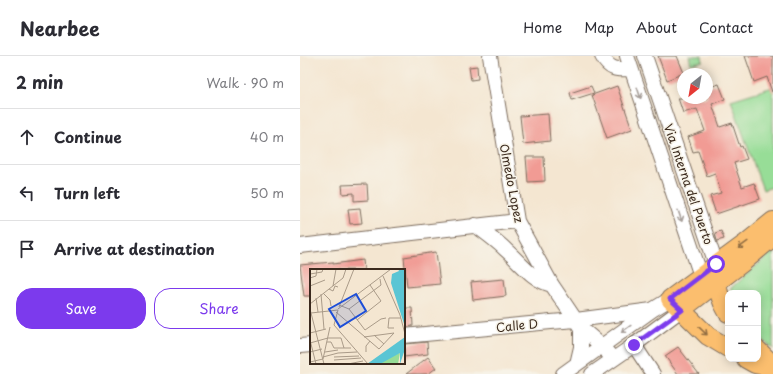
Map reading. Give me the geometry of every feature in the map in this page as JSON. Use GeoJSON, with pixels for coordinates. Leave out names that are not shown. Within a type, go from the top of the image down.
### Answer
{"type":"FeatureCollection","features":[{"type":"Feature","properties":{"kind":"main road"},"geometry":{"type":"LineString","coordinates":[[716,264],[746,243],[773,221]]}},
{"type":"Feature","properties":{"kind":"main road"},"geometry":{"type":"LineString","coordinates":[[725,346],[708,336],[676,305],[742,263],[773,236]]}},
{"type":"Feature","properties":{"kind":"main road","name":"Via Interna del Puerto"},"geometry":{"type":"LineString","coordinates":[[716,264],[707,284],[725,308]]}},
{"type":"Feature","properties":{"kind":"main road"},"geometry":{"type":"LineString","coordinates":[[761,353],[773,367]]}},
{"type":"Feature","properties":{"kind":"main road"},"geometry":{"type":"LineString","coordinates":[[751,362],[773,367]]}},
{"type":"Feature","properties":{"kind":"street","name":"Olmedo Lopez"},"geometry":{"type":"LineString","coordinates":[[490,56],[516,221],[552,285],[578,324]]}},
{"type":"Feature","properties":{"kind":"street"},"geometry":{"type":"LineString","coordinates":[[602,56],[605,62],[619,70],[629,62]]}},
{"type":"Feature","properties":{"kind":"street","name":"Via Interna del Puerto"},"geometry":{"type":"LineString","coordinates":[[645,56],[716,264]]}},
{"type":"Feature","properties":{"kind":"street","name":"Via Interna del Puerto"},"geometry":{"type":"LineString","coordinates":[[629,62],[662,163],[707,284]]}},
{"type":"Feature","properties":{"kind":"street"},"geometry":{"type":"LineString","coordinates":[[662,163],[680,158]]}},
{"type":"Feature","properties":{"kind":"street"},"geometry":{"type":"LineString","coordinates":[[300,246],[516,221]]}},
{"type":"Feature","properties":{"kind":"street"},"geometry":{"type":"LineString","coordinates":[[475,226],[506,249],[534,277],[542,283],[552,285]]}},
{"type":"Feature","properties":{"kind":"street"},"geometry":{"type":"LineString","coordinates":[[563,374],[652,310],[676,305]]}},
{"type":"Feature","properties":{"kind":"street"},"geometry":{"type":"LineString","coordinates":[[592,374],[634,345],[676,305]]}},
{"type":"Feature","properties":{"kind":"street","name":"Calle D"},"geometry":{"type":"LineString","coordinates":[[405,336],[551,322],[578,324],[652,310]]}},
{"type":"Feature","properties":{"kind":"street"},"geometry":{"type":"LineString","coordinates":[[578,324],[602,346],[612,359]]}},
{"type":"Feature","properties":{"kind":"street"},"geometry":{"type":"LineString","coordinates":[[577,364],[581,347],[578,324]]}},
{"type":"Feature","properties":{"kind":"street"},"geometry":{"type":"LineString","coordinates":[[300,346],[310,345]]}},
{"type":"Feature","properties":{"kind":"street"},"geometry":{"type":"LineString","coordinates":[[634,345],[653,374]]}},
{"type":"Feature","properties":{"kind":"green space"},"geometry":{"type":"Polygon","coordinates":[[[689,56],[702,56],[703,61],[691,64],[689,56]]]}},
{"type":"Feature","properties":{"kind":"green space"},"geometry":{"type":"Polygon","coordinates":[[[773,87],[773,187],[763,190],[731,100],[773,87]]]}},
{"type":"Feature","properties":{"kind":"green space"},"geometry":{"type":"Polygon","coordinates":[[[772,252],[773,253],[773,349],[761,339],[761,290],[731,290],[731,288],[772,252]]]}},
{"type":"Feature","properties":{"kind":"building"},"geometry":{"type":"Polygon","coordinates":[[[658,56],[677,56],[682,68],[677,68],[677,76],[667,80],[658,56]]]}},
{"type":"Feature","properties":{"kind":"building"},"geometry":{"type":"Polygon","coordinates":[[[745,56],[773,56],[773,92],[767,77],[754,82],[745,56]]]}},
{"type":"Feature","properties":{"kind":"building"},"geometry":{"type":"Polygon","coordinates":[[[477,66],[478,79],[471,80],[469,67],[477,66]]]}},
{"type":"Feature","properties":{"kind":"building"},"geometry":{"type":"Polygon","coordinates":[[[719,84],[725,99],[713,104],[713,86],[719,84]]]}},
{"type":"Feature","properties":{"kind":"building"},"geometry":{"type":"Polygon","coordinates":[[[591,86],[594,93],[572,100],[570,93],[591,86]]]}},
{"type":"Feature","properties":{"kind":"building"},"geometry":{"type":"Polygon","coordinates":[[[617,86],[632,129],[607,138],[592,95],[617,86]]]}},
{"type":"Feature","properties":{"kind":"building"},"geometry":{"type":"Polygon","coordinates":[[[680,104],[712,104],[720,127],[732,123],[740,147],[742,146],[747,159],[734,163],[742,187],[754,183],[760,199],[716,214],[710,196],[721,193],[715,173],[707,176],[698,151],[693,152],[688,137],[705,131],[697,109],[683,113],[680,104]]]}},
{"type":"Feature","properties":{"kind":"building"},"geometry":{"type":"Polygon","coordinates":[[[548,114],[550,141],[523,144],[520,116],[548,114]]]}},
{"type":"Feature","properties":{"kind":"building"},"geometry":{"type":"Polygon","coordinates":[[[526,157],[544,157],[545,181],[528,182],[526,157]]]}},
{"type":"Feature","properties":{"kind":"building"},"geometry":{"type":"Polygon","coordinates":[[[367,184],[368,200],[354,201],[354,193],[343,194],[342,185],[367,184]]]}},
{"type":"Feature","properties":{"kind":"building"},"geometry":{"type":"Polygon","coordinates":[[[360,208],[362,223],[350,224],[348,209],[360,208]]]}},
{"type":"Feature","properties":{"kind":"building"},"geometry":{"type":"Polygon","coordinates":[[[721,231],[724,239],[717,241],[715,233],[721,231]]]}},
{"type":"Feature","properties":{"kind":"building"},"geometry":{"type":"Polygon","coordinates":[[[436,252],[440,284],[407,287],[404,257],[436,252]]]}},
{"type":"Feature","properties":{"kind":"building"},"geometry":{"type":"Polygon","coordinates":[[[363,260],[364,269],[310,269],[310,296],[304,296],[300,265],[333,262],[333,264],[363,260]]]}},
{"type":"Feature","properties":{"kind":"building"},"geometry":{"type":"Polygon","coordinates":[[[504,279],[506,296],[473,300],[471,282],[504,279]]]}},
{"type":"Feature","properties":{"kind":"building"},"geometry":{"type":"Polygon","coordinates":[[[405,308],[412,308],[413,326],[406,327],[405,308]]]}},
{"type":"Feature","properties":{"kind":"building"},"geometry":{"type":"Polygon","coordinates":[[[427,342],[428,354],[405,357],[405,344],[427,342]]]}},
{"type":"Feature","properties":{"kind":"building"},"geometry":{"type":"Polygon","coordinates":[[[678,347],[699,374],[678,374],[665,356],[678,347]]]}},
{"type":"Feature","properties":{"kind":"building"},"geometry":{"type":"Polygon","coordinates":[[[428,357],[436,368],[428,374],[406,374],[428,357]]]}},
{"type":"Feature","properties":{"kind":"route"},"geometry":{"type":"LineString","coordinates":[[634,345],[682,310],[670,299],[716,264]]}}]}
